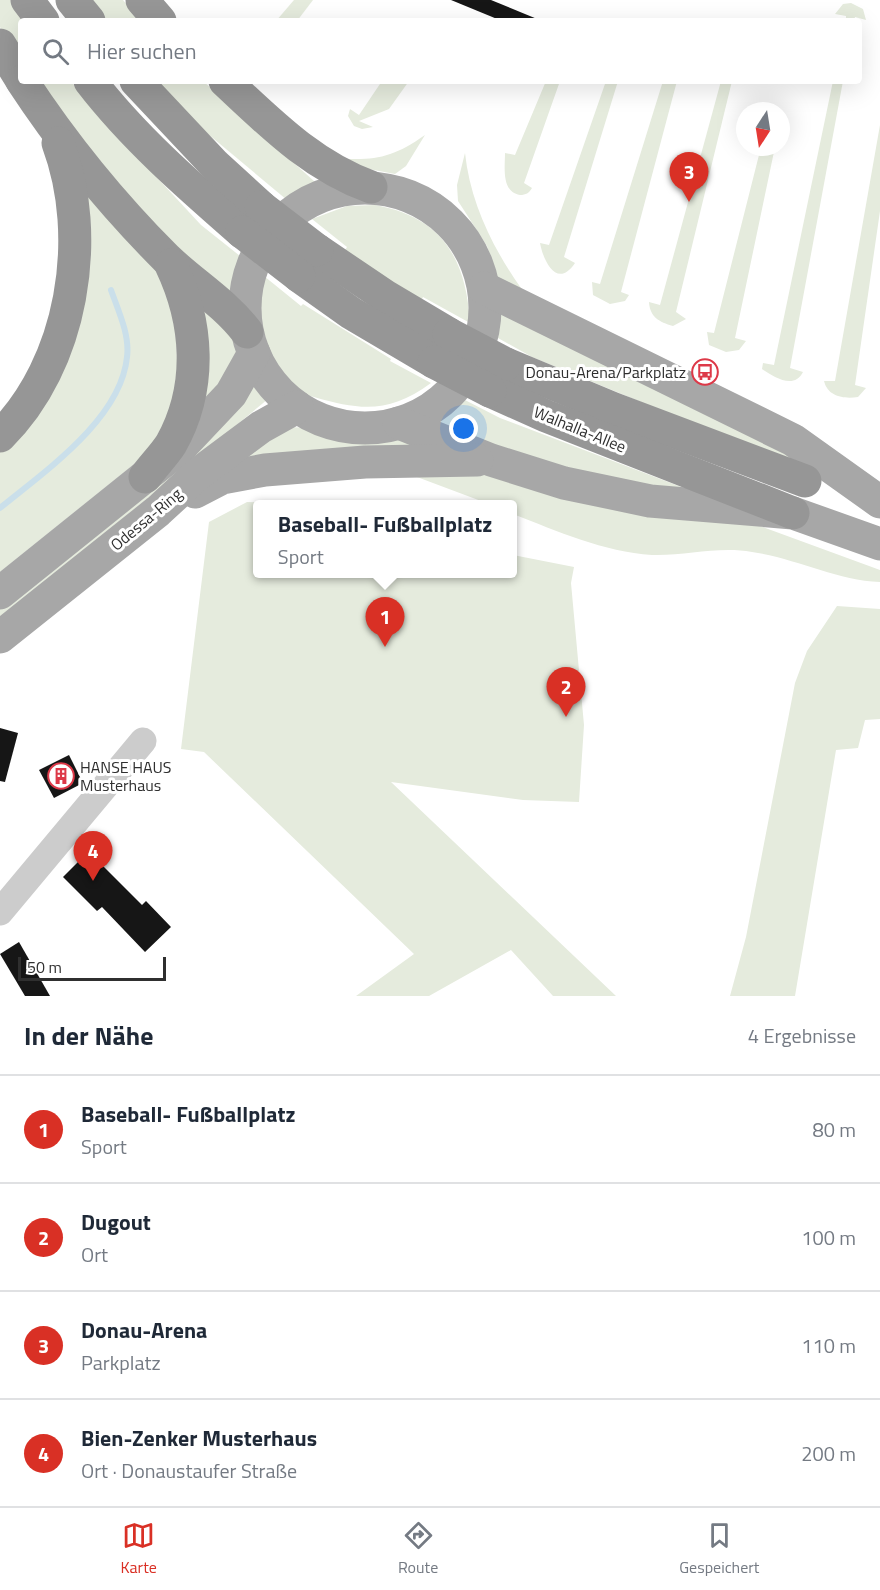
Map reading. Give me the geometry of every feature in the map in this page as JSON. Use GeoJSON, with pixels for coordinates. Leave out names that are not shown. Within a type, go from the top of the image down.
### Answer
{"type":"FeatureCollection","features":[{"type":"Feature","properties":{"kind":"highway"},"geometry":{"type":"LineString","coordinates":[[27,0],[41,18]]}},
{"type":"Feature","properties":{"kind":"highway"},"geometry":{"type":"LineString","coordinates":[[72,0],[86,18]]}},
{"type":"Feature","properties":{"kind":"highway"},"geometry":{"type":"LineString","coordinates":[[142,0],[157,18]]}},
{"type":"Feature","properties":{"kind":"highway"},"geometry":{"type":"LineString","coordinates":[[0,45],[18,74]]}},
{"type":"Feature","properties":{"kind":"highway"},"geometry":{"type":"LineString","coordinates":[[25,84],[51,124],[108,197],[169,261],[231,311],[250,342]]}},
{"type":"Feature","properties":{"kind":"highway"},"geometry":{"type":"LineString","coordinates":[[93,84],[135,132],[195,192],[242,232],[308,263]]}},
{"type":"Feature","properties":{"kind":"highway"},"geometry":{"type":"LineString","coordinates":[[139,84],[215,165],[261,207],[308,263]]}},
{"type":"Feature","properties":{"kind":"highway"},"geometry":{"type":"LineString","coordinates":[[228,84],[315,160],[346,178],[371,187]]}},
{"type":"Feature","properties":{"kind":"highway"},"geometry":{"type":"LineString","coordinates":[[0,436],[24,406],[50,358],[67,307],[72,280],[74,226],[72,200],[63,157],[51,124]]}},
{"type":"Feature","properties":{"kind":"highway"},"geometry":{"type":"LineString","coordinates":[[145,477],[170,444],[185,411],[192,381],[194,346],[191,321],[184,292],[169,261]]}},
{"type":"Feature","properties":{"kind":"highway","name":"Walhalla-Allee"},"geometry":{"type":"LineString","coordinates":[[308,263],[385,296],[449,334],[546,416],[793,513]]}},
{"type":"Feature","properties":{"kind":"highway","name":"Walhalla-Allee"},"geometry":{"type":"LineString","coordinates":[[308,263],[351,313],[434,362],[614,409],[805,481]]}},
{"type":"Feature","properties":{"kind":"main road"},"geometry":{"type":"LineString","coordinates":[[371,187],[395,191],[429,205],[455,227],[474,256],[484,288],[485,323],[476,357],[457,386],[431,409],[399,423],[364,428],[329,422],[297,407],[279,392],[265,374],[250,342],[245,300],[251,270],[264,242],[285,218],[310,200],[340,190],[371,187]]}},
{"type":"Feature","properties":{"kind":"main road"},"geometry":{"type":"LineString","coordinates":[[484,288],[793,440],[880,502]]}},
{"type":"Feature","properties":{"kind":"main road","name":"Odessa-Ring"},"geometry":{"type":"LineString","coordinates":[[0,593],[179,449],[215,415],[231,394],[250,342]]}},
{"type":"Feature","properties":{"kind":"main road","name":"Odessa-Ring"},"geometry":{"type":"LineString","coordinates":[[0,638],[158,511],[198,474],[261,427],[297,407]]}},
{"type":"Feature","properties":{"kind":"main road"},"geometry":{"type":"LineString","coordinates":[[399,423],[491,459],[564,483],[650,501],[793,513]]}},
{"type":"Feature","properties":{"kind":"main road"},"geometry":{"type":"LineString","coordinates":[[158,511],[222,478],[265,470],[365,462],[491,459]]}},
{"type":"Feature","properties":{"kind":"main road","name":"Walhalla-Allee"},"geometry":{"type":"LineString","coordinates":[[805,481],[880,510]]}},
{"type":"Feature","properties":{"kind":"main road","name":"Walhalla-Allee"},"geometry":{"type":"LineString","coordinates":[[793,513],[880,544]]}},
{"type":"Feature","properties":{"kind":"street"},"geometry":{"type":"LineString","coordinates":[[0,912],[143,741]]}},
{"type":"Feature","properties":{"kind":"shaded area"},"geometry":{"type":"Polygon","coordinates":[[[0,0],[12,0],[25,18],[18,18],[18,56],[0,27],[0,0]]]}},
{"type":"Feature","properties":{"kind":"shaded area"},"geometry":{"type":"Polygon","coordinates":[[[87,0],[123,0],[138,18],[100,18],[87,0]]]}},
{"type":"Feature","properties":{"kind":"shaded area"},"geometry":{"type":"Polygon","coordinates":[[[294,0],[313,0],[299,18],[279,18],[294,0]]]}},
{"type":"Feature","properties":{"kind":"shaded area"},"geometry":{"type":"Polygon","coordinates":[[[851,3],[863,9],[866,20],[855,17],[846,18],[846,16],[835,14],[843,4],[851,3]]]}},
{"type":"Feature","properties":{"kind":"shaded area"},"geometry":{"type":"Polygon","coordinates":[[[36,84],[73,84],[85,100],[201,225],[240,256],[233,279],[231,302],[162,243],[36,84]]]}},
{"type":"Feature","properties":{"kind":"shaded area"},"geometry":{"type":"Polygon","coordinates":[[[155,84],[206,84],[325,191],[293,205],[172,104],[155,84]]]}},
{"type":"Feature","properties":{"kind":"shaded area"},"geometry":{"type":"Polygon","coordinates":[[[380,84],[407,84],[389,109],[359,121],[373,127],[362,129],[354,126],[348,116],[350,109],[359,115],[380,84]]]}},
{"type":"Feature","properties":{"kind":"shaded area"},"geometry":{"type":"Polygon","coordinates":[[[545,84],[559,84],[524,183],[532,188],[524,195],[514,193],[505,178],[505,153],[515,155],[545,84]]]}},
{"type":"Feature","properties":{"kind":"shaded area"},"geometry":{"type":"Polygon","coordinates":[[[605,84],[617,84],[564,257],[575,263],[568,271],[562,274],[552,270],[544,257],[540,243],[549,245],[605,84]]]}},
{"type":"Feature","properties":{"kind":"shaded area"},"geometry":{"type":"Polygon","coordinates":[[[662,84],[676,84],[621,292],[629,295],[625,301],[610,304],[593,295],[592,282],[600,284],[662,84]]]}},
{"type":"Feature","properties":{"kind":"shaded area"},"geometry":{"type":"Polygon","coordinates":[[[720,84],[731,84],[676,312],[686,319],[673,326],[663,323],[651,312],[649,302],[660,305],[720,84]]]}},
{"type":"Feature","properties":{"kind":"shaded area"},"geometry":{"type":"Polygon","coordinates":[[[832,84],[842,84],[790,368],[803,372],[799,377],[789,381],[762,369],[763,363],[774,365],[832,84]]]}},
{"type":"Feature","properties":{"kind":"shaded area"},"geometry":{"type":"Polygon","coordinates":[[[880,125],[880,211],[855,385],[866,388],[858,397],[847,398],[833,394],[824,381],[835,381],[880,125]]]}},
{"type":"Feature","properties":{"kind":"shaded area"},"geometry":{"type":"Polygon","coordinates":[[[425,135],[406,166],[395,174],[353,166],[332,158],[381,157],[402,149],[425,135]]]}},
{"type":"Feature","properties":{"kind":"shaded area"},"geometry":{"type":"Polygon","coordinates":[[[465,153],[474,195],[489,234],[510,272],[535,307],[500,286],[487,246],[458,201],[457,185],[465,153]]]}},
{"type":"Feature","properties":{"kind":"shaded area"},"geometry":{"type":"Polygon","coordinates":[[[759,156],[773,156],[735,338],[746,341],[739,350],[726,352],[709,345],[707,332],[714,333],[759,156]]]}},
{"type":"Feature","properties":{"kind":"shaded area"},"geometry":{"type":"Polygon","coordinates":[[[69,164],[161,276],[174,306],[179,394],[151,447],[132,466],[0,572],[0,452],[46,389],[69,164]]]}},
{"type":"Feature","properties":{"kind":"shaded area"},"geometry":{"type":"Polygon","coordinates":[[[375,205],[418,219],[446,244],[456,260],[463,279],[470,323],[423,297],[421,301],[344,252],[347,247],[312,219],[347,206],[375,205]]]}},
{"type":"Feature","properties":{"kind":"shaded area"},"geometry":{"type":"Polygon","coordinates":[[[259,272],[301,306],[303,304],[391,359],[390,361],[431,383],[402,400],[361,407],[296,393],[285,388],[272,374],[259,347],[254,300],[259,272]]]}},
{"type":"Feature","properties":{"kind":"shaded area"},"geometry":{"type":"Polygon","coordinates":[[[189,290],[227,324],[237,352],[216,399],[198,398],[189,290]]]}},
{"type":"Feature","properties":{"kind":"shaded area"},"geometry":{"type":"Polygon","coordinates":[[[501,307],[807,463],[820,476],[532,357],[498,338],[501,307]]]}},
{"type":"Feature","properties":{"kind":"shaded area"},"geometry":{"type":"Polygon","coordinates":[[[253,381],[268,399],[0,620],[0,609],[253,381]]]}},
{"type":"Feature","properties":{"kind":"shaded area"},"geometry":{"type":"Polygon","coordinates":[[[463,399],[500,418],[705,496],[573,472],[429,425],[463,399]]]}},
{"type":"Feature","properties":{"kind":"shaded area"},"geometry":{"type":"Polygon","coordinates":[[[291,427],[308,428],[337,438],[360,441],[404,436],[466,456],[226,464],[291,427]]]}},
{"type":"Feature","properties":{"kind":"shaded area"},"geometry":{"type":"Polygon","coordinates":[[[446,467],[760,526],[880,570],[880,582],[847,577],[768,555],[739,550],[652,555],[616,550],[581,540],[517,516],[517,500],[478,500],[409,474],[446,467]]]}},
{"type":"Feature","properties":{"kind":"shaded area"},"geometry":{"type":"Polygon","coordinates":[[[247,502],[253,502],[253,578],[517,578],[517,556],[574,567],[571,583],[584,725],[579,802],[523,800],[391,782],[616,996],[553,996],[511,950],[429,996],[356,996],[414,954],[204,752],[181,749],[209,522],[247,502]]]}},
{"type":"Feature","properties":{"kind":"shaded area"},"geometry":{"type":"Polygon","coordinates":[[[837,606],[880,609],[880,719],[865,720],[858,748],[836,750],[795,996],[730,996],[746,937],[795,683],[807,651],[837,606]]]}},
{"type":"Feature","properties":{"kind":"building"},"geometry":{"type":"Polygon","coordinates":[[[451,0],[491,0],[535,18],[495,18],[451,0]]]}},
{"type":"Feature","properties":{"kind":"building"},"geometry":{"type":"Polygon","coordinates":[[[0,728],[18,733],[5,782],[0,781],[0,728]]]}},
{"type":"Feature","properties":{"kind":"building","name":"HANSE HAUS Musterhaus"},"geometry":{"type":"Polygon","coordinates":[[[69,755],[83,783],[54,798],[39,770],[69,755]]]}},
{"type":"Feature","properties":{"kind":"building"},"geometry":{"type":"Polygon","coordinates":[[[81,859],[91,870],[99,862],[142,905],[146,901],[171,927],[145,952],[102,907],[97,911],[63,877],[81,859]]]}},
{"type":"Feature","properties":{"kind":"building"},"geometry":{"type":"Polygon","coordinates":[[[19,942],[50,996],[25,996],[0,954],[19,942]]]}},
{"type":"Feature","properties":{"kind":"waterway"},"geometry":{"type":"LineString","coordinates":[[0,508],[78,442],[111,402],[122,380],[127,357],[127,340],[123,323],[111,290]]}},
{"type":"Feature","properties":{"kind":"place","name":"Donau-Arena"},"geometry":{"type":"Point","coordinates":[689,202]}},
{"type":"Feature","properties":{"kind":"place","name":"Donau-Arena/Parkplatz"},"geometry":{"type":"Point","coordinates":[705,372]}},
{"type":"Feature","properties":{"kind":"place","name":"Baseball- Fußballplatz"},"geometry":{"type":"Point","coordinates":[385,647]}},
{"type":"Feature","properties":{"kind":"place","name":"Dugout"},"geometry":{"type":"Point","coordinates":[566,717]}},
{"type":"Feature","properties":{"kind":"place","name":"HANSE HAUS Musterhaus"},"geometry":{"type":"Point","coordinates":[61,776]}},
{"type":"Feature","properties":{"kind":"place","name":"Bien-Zenker Musterhaus"},"geometry":{"type":"Point","coordinates":[93,881]}}]}
